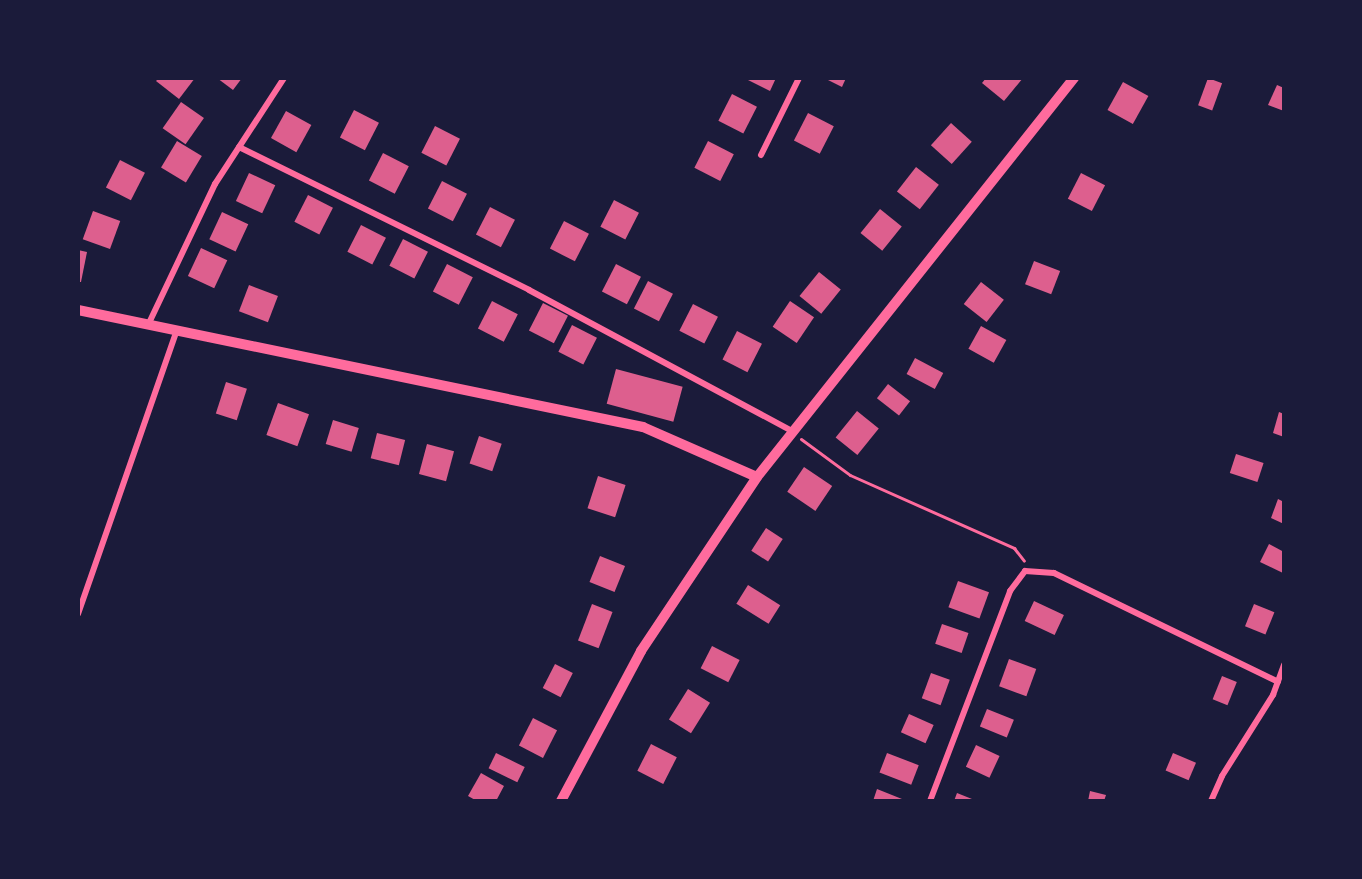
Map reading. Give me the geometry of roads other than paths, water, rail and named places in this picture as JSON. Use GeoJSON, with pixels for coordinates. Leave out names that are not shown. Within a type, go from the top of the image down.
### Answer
{"type":"FeatureCollection","features":[{"type":"Feature","properties":{"kind":"main road"},"geometry":{"type":"LineString","coordinates":[[561,801],[641,651],[790,430],[1074,78]]}},
{"type":"Feature","properties":{"kind":"main road"},"geometry":{"type":"LineString","coordinates":[[78,310],[643,427],[758,477]]}},
{"type":"Feature","properties":{"kind":"street"},"geometry":{"type":"LineString","coordinates":[[149,323],[215,184],[284,78]]}},
{"type":"Feature","properties":{"kind":"street"},"geometry":{"type":"LineString","coordinates":[[761,155],[799,78]]}},
{"type":"Feature","properties":{"kind":"street"},"geometry":{"type":"LineString","coordinates":[[239,147],[529,290],[790,430]]}},
{"type":"Feature","properties":{"kind":"street"},"geometry":{"type":"LineString","coordinates":[[78,614],[177,330]]}},
{"type":"Feature","properties":{"kind":"street"},"geometry":{"type":"LineString","coordinates":[[930,801],[1010,591],[1025,571],[1054,573],[1278,682]]}},
{"type":"Feature","properties":{"kind":"street"},"geometry":{"type":"LineString","coordinates":[[1211,801],[1278,682],[1284,665]]}}]}
